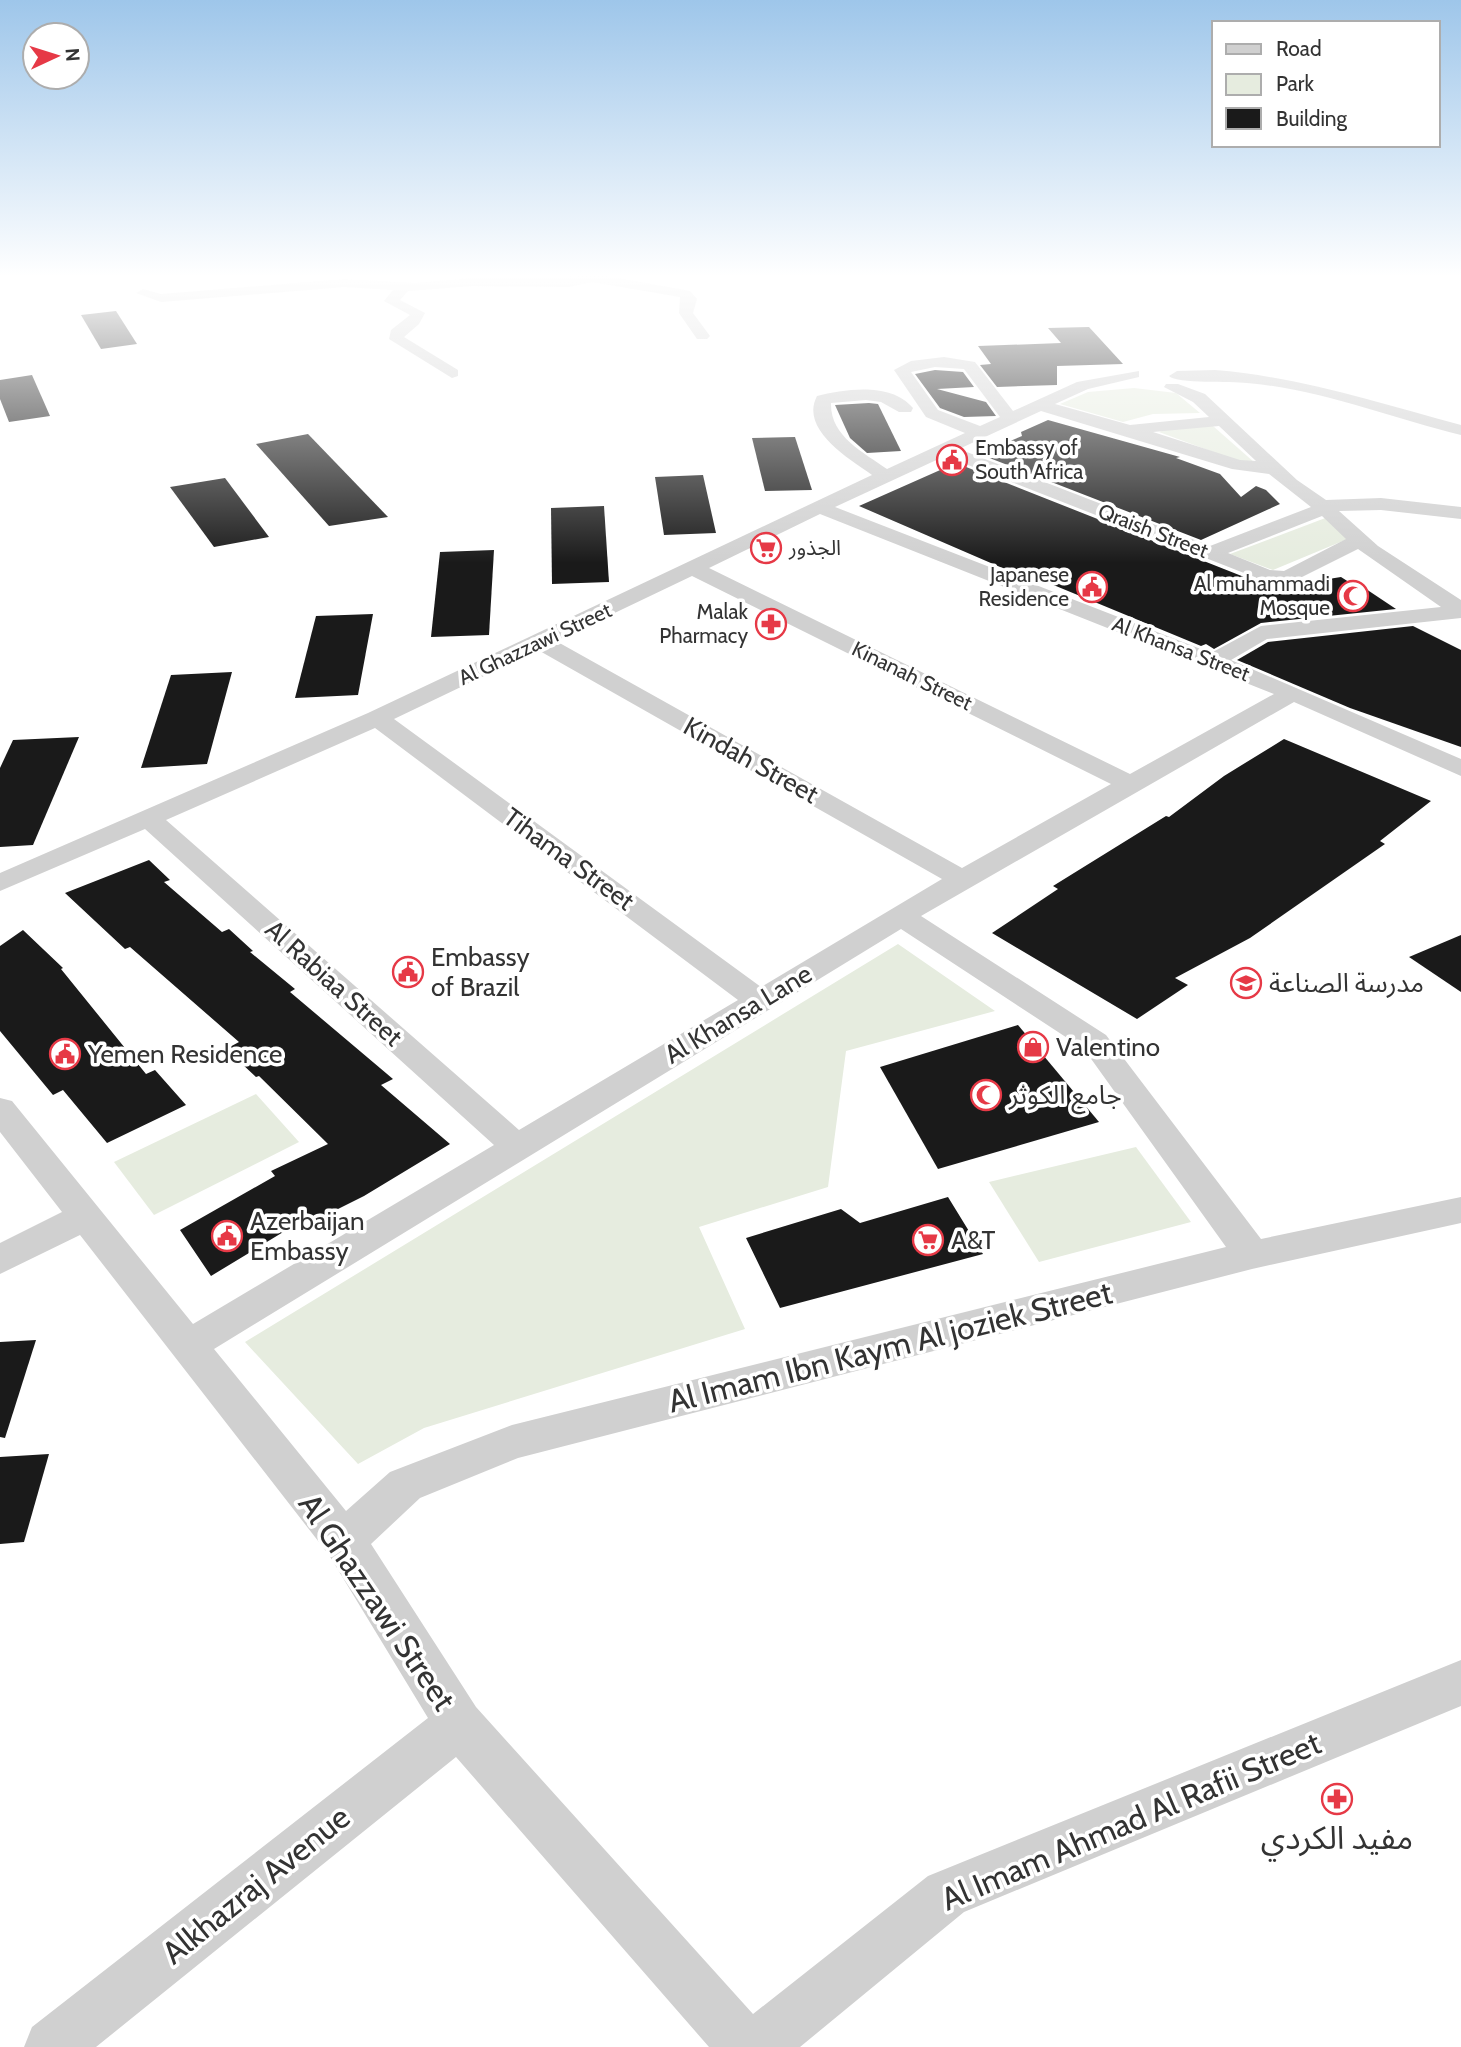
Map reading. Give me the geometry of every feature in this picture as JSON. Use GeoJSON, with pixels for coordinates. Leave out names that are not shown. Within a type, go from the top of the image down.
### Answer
{"type":"FeatureCollection","features":[{"type":"Feature","properties":{"kind":"street"},"geometry":{"type":"LineString","coordinates":[[903,372],[923,408],[934,418],[981,432]]}},
{"type":"Feature","properties":{"kind":"street"},"geometry":{"type":"LineString","coordinates":[[974,372],[1000,409],[1012,418]]}},
{"type":"Feature","properties":{"kind":"street","name":"Al Ghazzawi Street"},"geometry":{"type":"LineString","coordinates":[[0,883],[150,820],[377,718],[819,507],[1083,385],[1133,374],[1151,379]]}},
{"type":"Feature","properties":{"kind":"street"},"geometry":{"type":"LineString","coordinates":[[1179,382],[1266,378],[1461,430]]}},
{"type":"Feature","properties":{"kind":"street","name":"Al Ghazzawi Street"},"geometry":{"type":"LineString","coordinates":[[1066,394],[1151,379]]}},
{"type":"Feature","properties":{"kind":"street"},"geometry":{"type":"LineString","coordinates":[[1151,379],[1199,387],[1214,397],[1359,540],[1461,610]]}},
{"type":"Feature","properties":{"kind":"street"},"geometry":{"type":"LineString","coordinates":[[1179,382],[1296,489],[1323,506]]}},
{"type":"Feature","properties":{"kind":"street"},"geometry":{"type":"LineString","coordinates":[[885,476],[831,435],[821,411],[823,400],[838,395],[877,396],[893,399],[905,408]]}},
{"type":"Feature","properties":{"kind":"street"},"geometry":{"type":"LineString","coordinates":[[1039,405],[1238,465],[1274,469]]}},
{"type":"Feature","properties":{"kind":"street"},"geometry":{"type":"LineString","coordinates":[[1129,430],[1164,424],[1223,421]]}},
{"type":"Feature","properties":{"kind":"street","name":"Qraish Street"},"geometry":{"type":"LineString","coordinates":[[944,449],[1278,578],[1287,577],[1359,540]]}},
{"type":"Feature","properties":{"kind":"street"},"geometry":{"type":"LineString","coordinates":[[1211,553],[1323,506],[1381,504],[1461,513]]}},
{"type":"Feature","properties":{"kind":"street","name":"Al Khansa Street"},"geometry":{"type":"LineString","coordinates":[[819,507],[1293,693],[1461,768]]}},
{"type":"Feature","properties":{"kind":"street","name":"Kinanah Street"},"geometry":{"type":"LineString","coordinates":[[693,568],[1131,784]]}},
{"type":"Feature","properties":{"kind":"street"},"geometry":{"type":"LineString","coordinates":[[1212,662],[1261,633],[1461,610]]}},
{"type":"Feature","properties":{"kind":"street","name":"Kindah Street"},"geometry":{"type":"LineString","coordinates":[[541,642],[962,879]]}},
{"type":"Feature","properties":{"kind":"street","name":"Al Khansa Lane"},"geometry":{"type":"LineString","coordinates":[[188,1346],[962,879],[1293,693]]}},
{"type":"Feature","properties":{"kind":"street","name":"Tihama Street"},"geometry":{"type":"LineString","coordinates":[[377,718],[760,1000]]}},
{"type":"Feature","properties":{"kind":"street","name":"Al Rabiaa Street"},"geometry":{"type":"LineString","coordinates":[[150,820],[517,1147]]}},
{"type":"Feature","properties":{"kind":"street"},"geometry":{"type":"LineString","coordinates":[[901,916],[1095,1042],[1252,1255]]}},
{"type":"Feature","properties":{"kind":"street","name":"Al Ghazzawi Street"},"geometry":{"type":"LineString","coordinates":[[0,1109],[344,1541],[459,1724],[746,2047]]}},
{"type":"Feature","properties":{"kind":"street","name":"Al Imam Ibn Kaym Al joziek Street"},"geometry":{"type":"LineString","coordinates":[[344,1541],[405,1485],[512,1442],[1252,1255],[1461,1210]]}},
{"type":"Feature","properties":{"kind":"street"},"geometry":{"type":"LineString","coordinates":[[0,1260],[85,1216]]}},
{"type":"Feature","properties":{"kind":"street","name":"Al Imam Ahmad Al Rafii Street"},"geometry":{"type":"LineString","coordinates":[[755,2047],[946,1894],[1461,1683]]}},
{"type":"Feature","properties":{"kind":"street","name":"Alkhazraj Avenue"},"geometry":{"type":"LineString","coordinates":[[52,2047],[459,1724]]}},
{"type":"Feature","properties":{"kind":"green space"},"geometry":{"type":"Polygon","coordinates":[[[1134,388],[1176,393],[1200,413],[1153,414],[1123,422],[1060,404],[1088,392],[1134,388]]]}},
{"type":"Feature","properties":{"kind":"green space"},"geometry":{"type":"Polygon","coordinates":[[[1213,426],[1255,463],[1243,463],[1159,432],[1173,427],[1213,426]]]}},
{"type":"Feature","properties":{"kind":"green space"},"geometry":{"type":"Polygon","coordinates":[[[1328,517],[1350,538],[1273,570],[1230,554],[1328,517]]]}},
{"type":"Feature","properties":{"kind":"green space"},"geometry":{"type":"Polygon","coordinates":[[[898,944],[995,1011],[846,1051],[828,1187],[699,1227],[745,1329],[424,1428],[358,1464],[245,1342],[898,944]]]}},
{"type":"Feature","properties":{"kind":"green space"},"geometry":{"type":"Polygon","coordinates":[[[256,1094],[299,1142],[154,1215],[114,1162],[256,1094]]]}},
{"type":"Feature","properties":{"kind":"green space"},"geometry":{"type":"Polygon","coordinates":[[[1136,1147],[1191,1222],[1039,1262],[989,1182],[1136,1147]]]}},
{"type":"Feature","properties":{"kind":"building"},"geometry":{"type":"Polygon","coordinates":[[[963,372],[974,387],[937,389],[986,402],[996,416],[964,417],[940,408],[915,374],[963,372]]]}},
{"type":"Feature","properties":{"kind":"building"},"geometry":{"type":"Polygon","coordinates":[[[985,372],[1057,372],[1057,385],[997,387],[985,372]]]}},
{"type":"Feature","properties":{"kind":"building"},"geometry":{"type":"Polygon","coordinates":[[[32,375],[50,416],[9,422],[0,399],[0,380],[32,375]]]}},
{"type":"Feature","properties":{"kind":"building"},"geometry":{"type":"Polygon","coordinates":[[[878,404],[901,451],[867,453],[850,438],[835,405],[878,404]]]}},
{"type":"Feature","properties":{"kind":"building"},"geometry":{"type":"Polygon","coordinates":[[[1048,420],[1180,457],[1176,458],[1220,474],[1241,497],[1256,486],[1266,490],[1280,504],[1201,540],[979,454],[1022,436],[1021,432],[1048,420]]]}},
{"type":"Feature","properties":{"kind":"building"},"geometry":{"type":"Polygon","coordinates":[[[308,434],[388,517],[329,526],[256,444],[308,434]]]}},
{"type":"Feature","properties":{"kind":"building"},"geometry":{"type":"Polygon","coordinates":[[[795,437],[812,490],[765,491],[752,438],[795,437]]]}},
{"type":"Feature","properties":{"kind":"building"},"geometry":{"type":"Polygon","coordinates":[[[956,463],[1272,588],[1341,577],[1352,584],[1357,583],[1396,609],[1261,623],[1214,649],[1039,579],[1035,582],[859,506],[956,463]]]}},
{"type":"Feature","properties":{"kind":"building"},"geometry":{"type":"Polygon","coordinates":[[[703,475],[716,533],[664,535],[655,477],[703,475]]]}},
{"type":"Feature","properties":{"kind":"building"},"geometry":{"type":"Polygon","coordinates":[[[225,478],[269,537],[214,547],[170,487],[225,478]]]}},
{"type":"Feature","properties":{"kind":"building"},"geometry":{"type":"Polygon","coordinates":[[[604,506],[609,582],[552,584],[551,508],[604,506]]]}},
{"type":"Feature","properties":{"kind":"building"},"geometry":{"type":"Polygon","coordinates":[[[494,550],[489,635],[431,637],[440,552],[494,550]]]}},
{"type":"Feature","properties":{"kind":"building"},"geometry":{"type":"Polygon","coordinates":[[[373,614],[358,695],[295,698],[316,616],[373,614]]]}},
{"type":"Feature","properties":{"kind":"building"},"geometry":{"type":"Polygon","coordinates":[[[1413,626],[1461,650],[1461,747],[1350,708],[1237,660],[1268,642],[1413,626]]]}},
{"type":"Feature","properties":{"kind":"building"},"geometry":{"type":"Polygon","coordinates":[[[232,672],[207,764],[141,768],[171,675],[232,672]]]}},
{"type":"Feature","properties":{"kind":"building"},"geometry":{"type":"Polygon","coordinates":[[[79,737],[33,845],[0,847],[0,768],[13,740],[79,737]]]}},
{"type":"Feature","properties":{"kind":"building"},"geometry":{"type":"Polygon","coordinates":[[[1284,739],[1431,801],[1380,841],[1385,844],[1250,938],[1175,978],[1188,985],[1137,1019],[992,933],[1058,889],[1053,886],[1166,816],[1169,817],[1224,776],[1284,739]]]}},
{"type":"Feature","properties":{"kind":"building"},"geometry":{"type":"Polygon","coordinates":[[[149,860],[170,880],[164,882],[222,932],[229,929],[253,951],[250,952],[295,989],[290,992],[393,1079],[381,1085],[450,1144],[364,1196],[312,1222],[308,1217],[211,1276],[180,1230],[275,1176],[271,1171],[328,1144],[259,1076],[256,1077],[226,1049],[239,1042],[130,947],[125,949],[65,893],[149,860]]]}},
{"type":"Feature","properties":{"kind":"building"},"geometry":{"type":"Polygon","coordinates":[[[23,930],[63,968],[61,969],[146,1074],[155,1070],[186,1105],[107,1143],[63,1090],[53,1095],[0,1031],[0,946],[23,930]]]}},
{"type":"Feature","properties":{"kind":"building"},"geometry":{"type":"Polygon","coordinates":[[[1461,935],[1461,992],[1409,957],[1461,935]]]}},
{"type":"Feature","properties":{"kind":"building","name":"جامع الكوثر"},"geometry":{"type":"Polygon","coordinates":[[[1018,1025],[1099,1122],[938,1169],[880,1067],[1018,1025]]]}},
{"type":"Feature","properties":{"kind":"building"},"geometry":{"type":"Polygon","coordinates":[[[948,1197],[983,1254],[780,1308],[746,1238],[841,1209],[860,1223],[948,1197]]]}},
{"type":"Feature","properties":{"kind":"building"},"geometry":{"type":"Polygon","coordinates":[[[36,1340],[5,1438],[0,1437],[0,1342],[36,1340]]]}},
{"type":"Feature","properties":{"kind":"building"},"geometry":{"type":"Polygon","coordinates":[[[49,1454],[24,1542],[0,1544],[0,1457],[49,1454]]]}},
{"type":"Feature","properties":{"kind":"place","name":"Embassy of South Africa"},"geometry":{"type":"Point","coordinates":[952,460]}},
{"type":"Feature","properties":{"kind":"place","name":"الجذور"},"geometry":{"type":"Point","coordinates":[766,548]}},
{"type":"Feature","properties":{"kind":"place","name":"Japanese Residence"},"geometry":{"type":"Point","coordinates":[1092,587]}},
{"type":"Feature","properties":{"kind":"place","name":"Al muhammadi Mosque"},"geometry":{"type":"Point","coordinates":[1353,596]}},
{"type":"Feature","properties":{"kind":"place","name":"Malak Pharmacy"},"geometry":{"type":"Point","coordinates":[771,624]}},
{"type":"Feature","properties":{"kind":"place","name":"Embassy of Brazil"},"geometry":{"type":"Point","coordinates":[408,972]}},
{"type":"Feature","properties":{"kind":"place","name":"مدرسة الصناعة"},"geometry":{"type":"Point","coordinates":[1246,983]}},
{"type":"Feature","properties":{"kind":"place","name":"Valentino"},"geometry":{"type":"Point","coordinates":[1033,1047]}},
{"type":"Feature","properties":{"kind":"place","name":"Yemen Residence"},"geometry":{"type":"Point","coordinates":[65,1054]}},
{"type":"Feature","properties":{"kind":"place","name":"جامع الكوثر"},"geometry":{"type":"Point","coordinates":[986,1095]}},
{"type":"Feature","properties":{"kind":"place","name":"Azerbaijan Embassy"},"geometry":{"type":"Point","coordinates":[227,1236]}},
{"type":"Feature","properties":{"kind":"place","name":"A&T"},"geometry":{"type":"Point","coordinates":[928,1240]}},
{"type":"Feature","properties":{"kind":"place","name":"مفيد الكردي"},"geometry":{"type":"Point","coordinates":[1337,1799]}}]}
